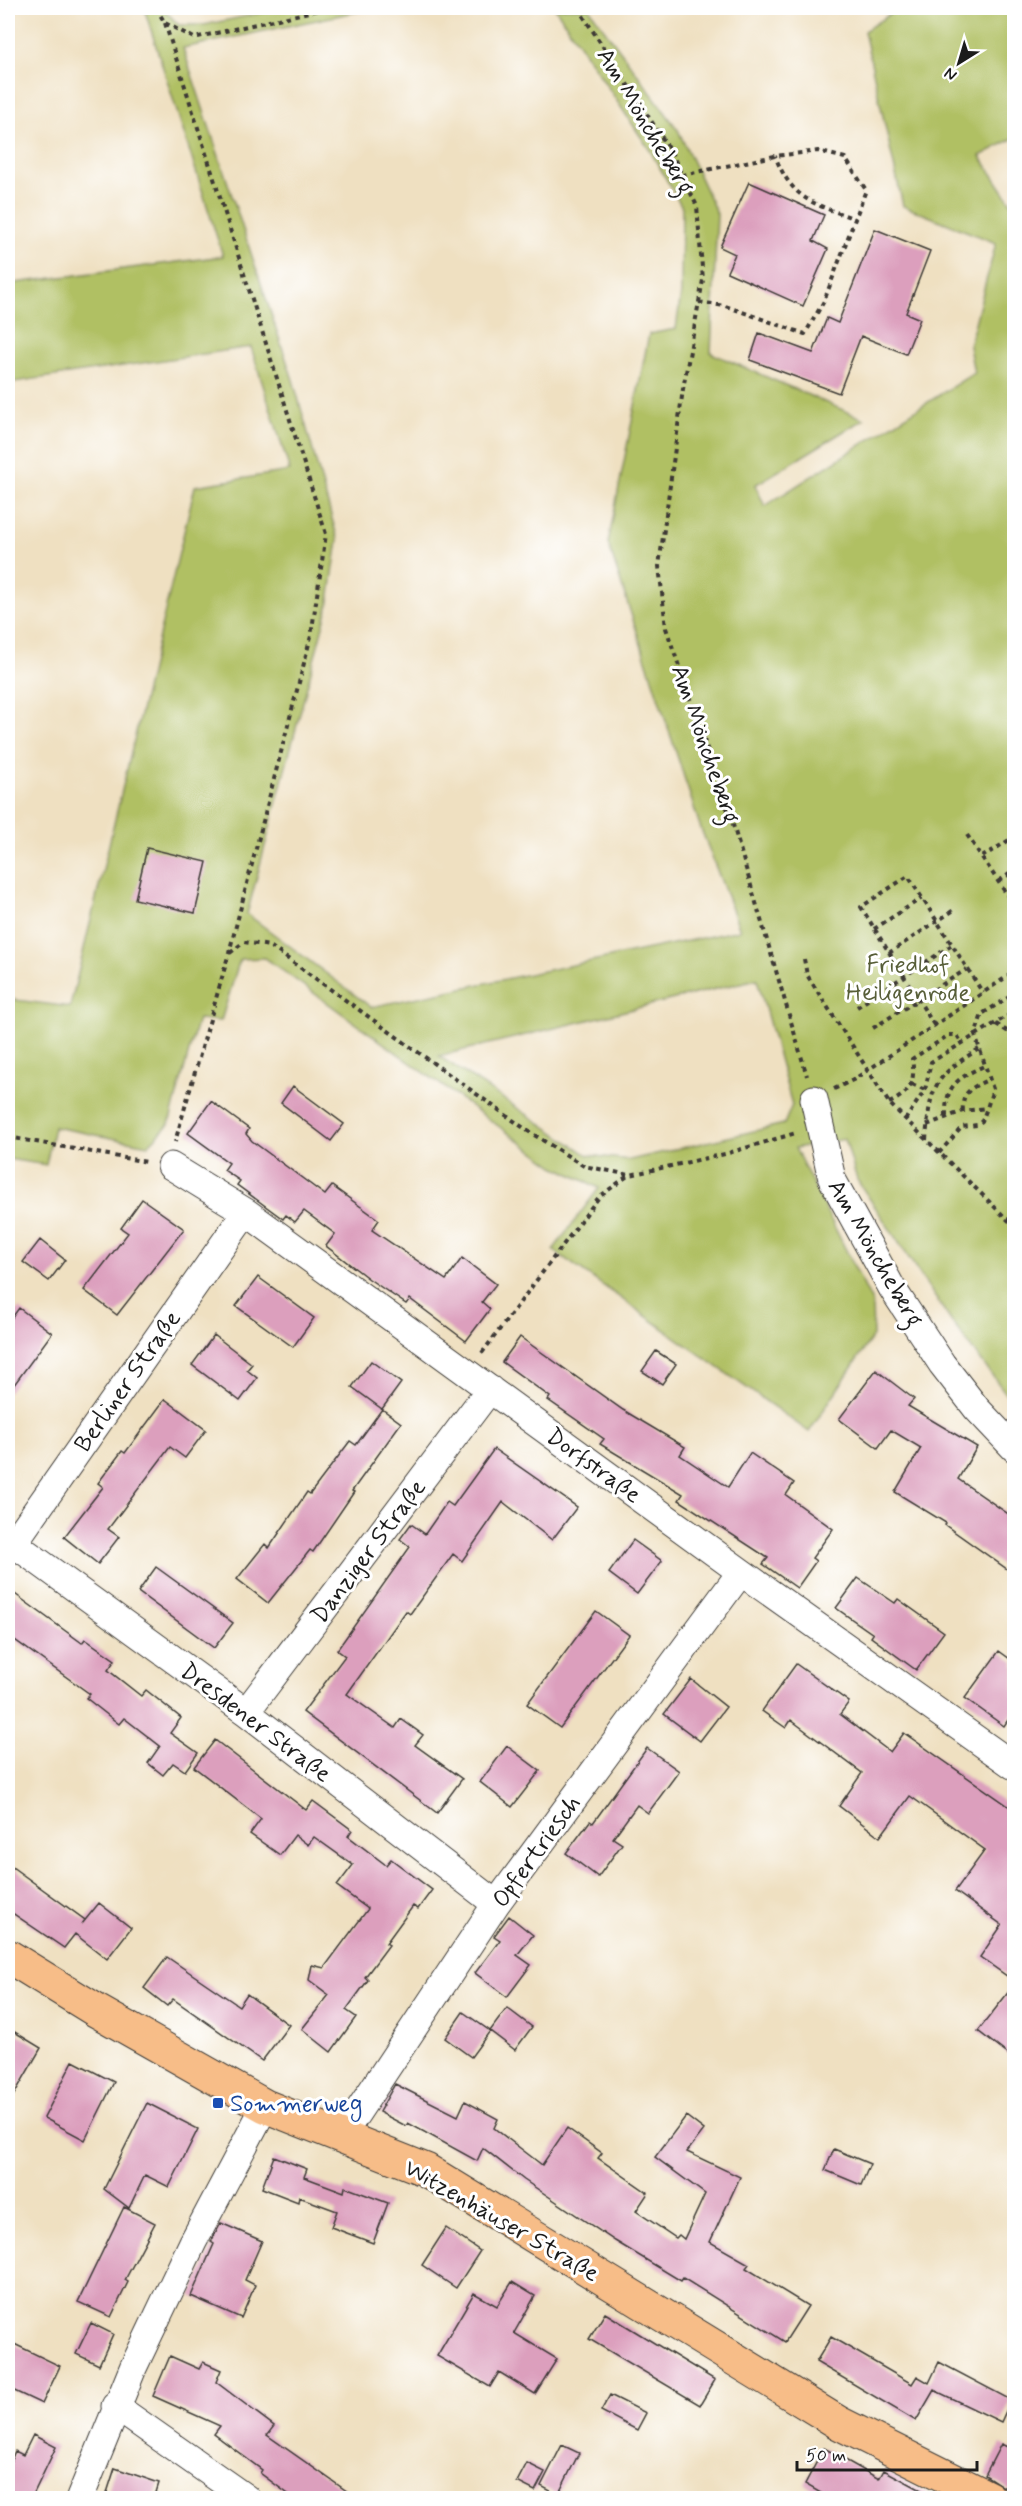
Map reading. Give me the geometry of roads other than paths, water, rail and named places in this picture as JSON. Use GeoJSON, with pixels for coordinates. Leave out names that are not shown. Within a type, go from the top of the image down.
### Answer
{"type":"FeatureCollection","features":[{"type":"Feature","properties":{"kind":"main road","name":"Witzenhäuser Straße"},"geometry":{"type":"LineString","coordinates":[[8,1956],[97,2011],[266,2106],[426,2170],[839,2424],[989,2499]]}},
{"type":"Feature","properties":{"kind":"street","name":"Am Möncheberg"},"geometry":{"type":"LineString","coordinates":[[814,1099],[832,1179],[892,1288],[942,1364],[977,1409],[1014,1448]]}},
{"type":"Feature","properties":{"kind":"street","name":"Dorfstraße"},"geometry":{"type":"LineString","coordinates":[[171,1166],[246,1212],[741,1572],[1014,1766]]}},
{"type":"Feature","properties":{"kind":"street","name":"Berliner Straße"},"geometry":{"type":"LineString","coordinates":[[10,1547],[246,1212]]}},
{"type":"Feature","properties":{"kind":"street","name":"Danziger Straße"},"geometry":{"type":"LineString","coordinates":[[246,1712],[490,1389]]}},
{"type":"Feature","properties":{"kind":"street","name":"Dresdener Straße"},"geometry":{"type":"LineString","coordinates":[[10,1547],[246,1712],[496,1904]]}},
{"type":"Feature","properties":{"kind":"street","name":"Opfertriesch"},"geometry":{"type":"LineString","coordinates":[[341,2137],[496,1904],[741,1572]]}},
{"type":"Feature","properties":{"kind":"street"},"geometry":{"type":"LineString","coordinates":[[80,2499],[115,2406],[193,2242],[266,2106]]}},
{"type":"Feature","properties":{"kind":"street"},"geometry":{"type":"LineString","coordinates":[[115,2406],[246,2499]]}},
{"type":"Feature","properties":{"kind":"place","name":"Sommerweg"},"geometry":{"type":"Point","coordinates":[218,2103]}},
{"type":"Feature","properties":{"kind":"park label","name":"Friedhof Heiligenrode"},"geometry":{"type":"Point","coordinates":[908,978]}}]}
